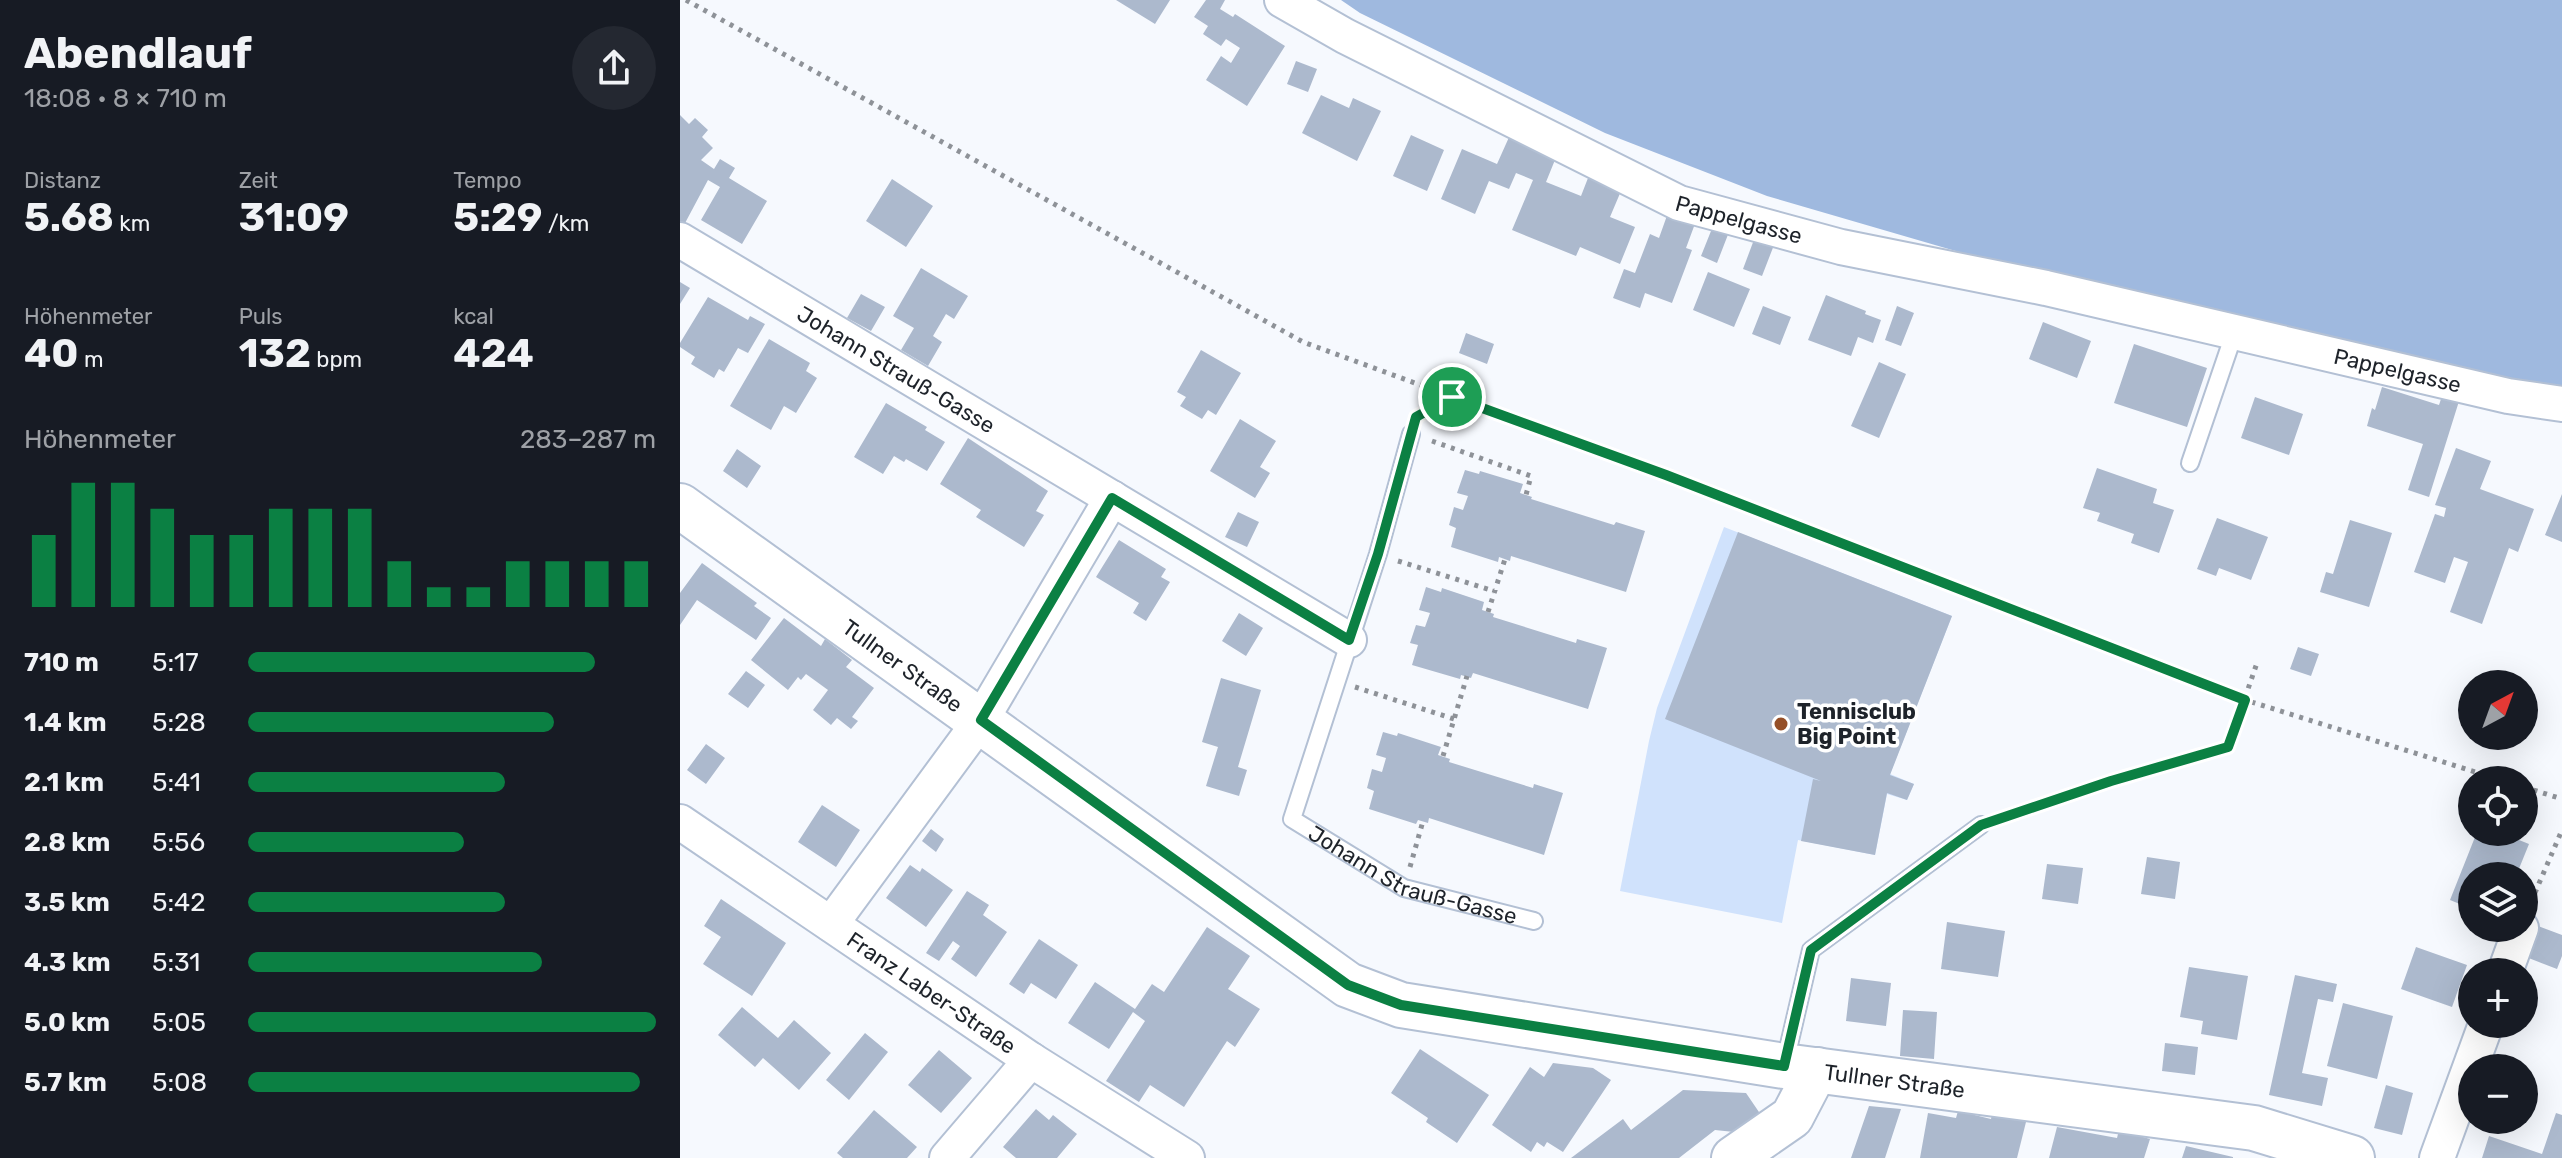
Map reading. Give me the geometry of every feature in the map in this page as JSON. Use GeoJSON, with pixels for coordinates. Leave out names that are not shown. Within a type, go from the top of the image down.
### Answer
{"type":"FeatureCollection","features":[{"type":"Feature","properties":{"kind":"main road","name":"Tullner Straße"},"geometry":{"type":"LineString","coordinates":[[680,506],[1348,985],[1401,1005],[1801,1067],[2254,1128],[2352,1158]]}},
{"type":"Feature","properties":{"kind":"street","name":"Pappelgasse"},"geometry":{"type":"LineString","coordinates":[[1282,0],[1345,36],[1679,203],[1841,247],[2046,288],[2508,396],[2562,404]]}},
{"type":"Feature","properties":{"kind":"street","name":"Johann Strauß-Gasse"},"geometry":{"type":"LineString","coordinates":[[680,240],[1349,640]]}},
{"type":"Feature","properties":{"kind":"street"},"geometry":{"type":"LineString","coordinates":[[831,924],[981,720],[1112,498]]}},
{"type":"Feature","properties":{"kind":"street","name":"Franz Laber-Straße"},"geometry":{"type":"LineString","coordinates":[[680,822],[1031,1060],[1187,1158]]}},
{"type":"Feature","properties":{"kind":"street"},"geometry":{"type":"LineString","coordinates":[[2437,1158],[2481,1038]]}},
{"type":"Feature","properties":{"kind":"street"},"geometry":{"type":"LineString","coordinates":[[947,1158],[1031,1060]]}},
{"type":"Feature","properties":{"kind":"street"},"geometry":{"type":"LineString","coordinates":[[1733,1158],[1792,1117],[1801,1067]]}},
{"type":"Feature","properties":{"kind":"lane"},"geometry":{"type":"LineString","coordinates":[[2190,463],[2234,334]]}},
{"type":"Feature","properties":{"kind":"lane","name":"Johann Strauß-Gasse"},"geometry":{"type":"LineString","coordinates":[[1411,434],[1378,554],[1292,819],[1404,888],[1534,921]]}},
{"type":"Feature","properties":{"kind":"lane"},"geometry":{"type":"LineString","coordinates":[[1801,1067],[1811,950],[1981,825]]}},
{"type":"Feature","properties":{"kind":"path"},"geometry":{"type":"LineString","coordinates":[[686,0],[1303,342],[1695,486],[2245,700],[2458,767]]}},
{"type":"Feature","properties":{"kind":"path"},"geometry":{"type":"LineString","coordinates":[[1452,397],[1416,417],[1411,434],[1531,476],[1526,495]]}},
{"type":"Feature","properties":{"kind":"path"},"geometry":{"type":"LineString","coordinates":[[1378,554],[1494,591]]}},
{"type":"Feature","properties":{"kind":"path"},"geometry":{"type":"LineString","coordinates":[[1488,612],[1505,559]]}},
{"type":"Feature","properties":{"kind":"path"},"geometry":{"type":"LineString","coordinates":[[1981,825],[2111,781],[2228,747],[2258,660]]}},
{"type":"Feature","properties":{"kind":"path"},"geometry":{"type":"LineString","coordinates":[[1443,756],[1467,676]]}},
{"type":"Feature","properties":{"kind":"path"},"geometry":{"type":"LineString","coordinates":[[1336,680],[1454,719]]}},
{"type":"Feature","properties":{"kind":"path"},"geometry":{"type":"LineString","coordinates":[[2538,791],[2562,799]]}},
{"type":"Feature","properties":{"kind":"path"},"geometry":{"type":"LineString","coordinates":[[1404,888],[1423,821]]}},
{"type":"Feature","properties":{"kind":"path"},"geometry":{"type":"LineString","coordinates":[[2538,887],[2562,830]]}},
{"type":"Feature","properties":{"kind":"shaded area"},"geometry":{"type":"Polygon","coordinates":[[[1341,0],[2562,0],[2562,394],[2427,369],[2217,310],[1983,259],[1767,196],[1605,133],[1360,13],[1341,0]]]}},
{"type":"Feature","properties":{"kind":"shaded area","name":"Tennisclub Big Point"},"geometry":{"type":"Polygon","coordinates":[[[1724,527],[1952,616],[1890,774],[1914,784],[1907,800],[1887,794],[1875,855],[1798,840],[1782,923],[1620,891],[1657,708],[1724,527]]]}},
{"type":"Feature","properties":{"kind":"building"},"geometry":{"type":"Polygon","coordinates":[[[1116,0],[1170,0],[1155,24],[1116,0]]]}},
{"type":"Feature","properties":{"kind":"building"},"geometry":{"type":"Polygon","coordinates":[[[1206,0],[1225,0],[1220,9],[1233,17],[1235,14],[1285,46],[1247,106],[1206,80],[1221,56],[1231,63],[1240,48],[1226,39],[1221,46],[1203,34],[1208,26],[1194,17],[1206,0]]]}},
{"type":"Feature","properties":{"kind":"building"},"geometry":{"type":"Polygon","coordinates":[[[1296,61],[1317,69],[1308,92],[1287,84],[1296,61]]]}},
{"type":"Feature","properties":{"kind":"building"},"geometry":{"type":"Polygon","coordinates":[[[1321,95],[1349,108],[1353,98],[1381,111],[1357,161],[1302,133],[1321,95]]]}},
{"type":"Feature","properties":{"kind":"building"},"geometry":{"type":"Polygon","coordinates":[[[680,115],[689,124],[695,118],[708,130],[702,137],[713,148],[701,160],[714,169],[720,159],[735,168],[729,178],[767,201],[742,244],[701,220],[720,187],[708,180],[684,225],[680,221],[680,115]]]}},
{"type":"Feature","properties":{"kind":"building"},"geometry":{"type":"Polygon","coordinates":[[[1411,135],[1444,150],[1427,191],[1393,176],[1411,135]]]}},
{"type":"Feature","properties":{"kind":"building"},"geometry":{"type":"Polygon","coordinates":[[[1510,135],[1557,155],[1546,182],[1581,196],[1588,178],[1621,191],[1610,217],[1635,227],[1620,264],[1580,247],[1576,256],[1512,230],[1533,180],[1516,173],[1509,189],[1489,181],[1475,214],[1441,199],[1462,149],[1497,164],[1510,135]]]}},
{"type":"Feature","properties":{"kind":"building"},"geometry":{"type":"Polygon","coordinates":[[[892,179],[933,206],[906,247],[866,221],[892,179]]]}},
{"type":"Feature","properties":{"kind":"building"},"geometry":{"type":"Polygon","coordinates":[[[1669,210],[1696,221],[1686,248],[1692,250],[1672,303],[1645,293],[1640,308],[1613,298],[1624,269],[1635,273],[1650,234],[1659,238],[1669,210]]]}},
{"type":"Feature","properties":{"kind":"building"},"geometry":{"type":"Polygon","coordinates":[[[1713,226],[1729,232],[1717,263],[1701,256],[1713,226]]]}},
{"type":"Feature","properties":{"kind":"building"},"geometry":{"type":"Polygon","coordinates":[[[1755,237],[1774,245],[1762,276],[1743,269],[1755,237]]]}},
{"type":"Feature","properties":{"kind":"building"},"geometry":{"type":"Polygon","coordinates":[[[921,268],[968,296],[954,319],[946,314],[933,336],[942,342],[928,366],[901,350],[914,328],[893,316],[921,268]]]}},
{"type":"Feature","properties":{"kind":"building"},"geometry":{"type":"Polygon","coordinates":[[[1708,272],[1750,289],[1734,327],[1693,310],[1708,272]]]}},
{"type":"Feature","properties":{"kind":"building"},"geometry":{"type":"Polygon","coordinates":[[[680,282],[690,288],[680,304],[680,282]]]}},
{"type":"Feature","properties":{"kind":"building"},"geometry":{"type":"Polygon","coordinates":[[[861,294],[885,307],[871,331],[847,318],[861,294]]]}},
{"type":"Feature","properties":{"kind":"building"},"geometry":{"type":"Polygon","coordinates":[[[1826,295],[1881,320],[1873,343],[1858,337],[1851,356],[1808,340],[1826,295]]]}},
{"type":"Feature","properties":{"kind":"building"},"geometry":{"type":"Polygon","coordinates":[[[708,297],[748,320],[750,316],[765,324],[748,353],[738,348],[724,372],[719,369],[714,378],[691,364],[695,357],[680,347],[708,297]]]}},
{"type":"Feature","properties":{"kind":"building"},"geometry":{"type":"Polygon","coordinates":[[[1763,306],[1791,317],[1780,345],[1752,334],[1763,306]]]}},
{"type":"Feature","properties":{"kind":"building"},"geometry":{"type":"Polygon","coordinates":[[[1897,306],[1914,313],[1901,346],[1885,340],[1897,306]]]}},
{"type":"Feature","properties":{"kind":"building"},"geometry":{"type":"Polygon","coordinates":[[[2043,322],[2091,341],[2077,378],[2029,359],[2043,322]]]}},
{"type":"Feature","properties":{"kind":"building"},"geometry":{"type":"Polygon","coordinates":[[[1466,333],[1494,344],[1487,364],[1459,353],[1466,333]]]}},
{"type":"Feature","properties":{"kind":"building"},"geometry":{"type":"Polygon","coordinates":[[[769,339],[810,363],[806,371],[817,378],[796,413],[784,406],[771,430],[730,406],[769,339]]]}},
{"type":"Feature","properties":{"kind":"building"},"geometry":{"type":"Polygon","coordinates":[[[2134,344],[2207,368],[2187,427],[2114,403],[2134,344]]]}},
{"type":"Feature","properties":{"kind":"building"},"geometry":{"type":"Polygon","coordinates":[[[1201,350],[1241,373],[1216,415],[1208,410],[1202,419],[1180,406],[1186,397],[1177,392],[1201,350]]]}},
{"type":"Feature","properties":{"kind":"building"},"geometry":{"type":"Polygon","coordinates":[[[1879,362],[1906,374],[1879,438],[1851,426],[1879,362]]]}},
{"type":"Feature","properties":{"kind":"building"},"geometry":{"type":"Polygon","coordinates":[[[2382,387],[2439,405],[2443,393],[2460,398],[2429,497],[2408,490],[2423,444],[2367,426],[2382,387]]]}},
{"type":"Feature","properties":{"kind":"building"},"geometry":{"type":"Polygon","coordinates":[[[2255,397],[2303,414],[2289,455],[2241,438],[2255,397]]]}},
{"type":"Feature","properties":{"kind":"building"},"geometry":{"type":"Polygon","coordinates":[[[886,403],[927,427],[925,430],[945,442],[927,471],[894,456],[883,474],[854,457],[886,403]]]}},
{"type":"Feature","properties":{"kind":"building"},"geometry":{"type":"Polygon","coordinates":[[[1240,419],[1276,441],[1260,467],[1270,473],[1255,498],[1210,471],[1240,419]]]}},
{"type":"Feature","properties":{"kind":"building"},"geometry":{"type":"Polygon","coordinates":[[[968,438],[1048,491],[1036,511],[1044,515],[1024,547],[976,517],[981,510],[940,484],[968,438]]]}},
{"type":"Feature","properties":{"kind":"building"},"geometry":{"type":"Polygon","coordinates":[[[2456,448],[2491,461],[2480,489],[2534,509],[2518,552],[2509,548],[2482,624],[2450,612],[2468,562],[2454,557],[2445,583],[2414,572],[2435,514],[2444,517],[2446,508],[2435,505],[2456,448]]]}},
{"type":"Feature","properties":{"kind":"building"},"geometry":{"type":"Polygon","coordinates":[[[737,449],[761,466],[747,488],[723,471],[737,449]]]}},
{"type":"Feature","properties":{"kind":"building"},"geometry":{"type":"Polygon","coordinates":[[[2097,468],[2157,489],[2153,503],[2174,510],[2159,553],[2131,543],[2134,534],[2097,521],[2100,513],[2083,508],[2097,468]]]}},
{"type":"Feature","properties":{"kind":"building"},"geometry":{"type":"Polygon","coordinates":[[[1465,470],[1479,474],[1480,471],[1523,484],[1520,493],[1531,499],[1614,525],[1616,522],[1645,531],[1626,592],[1511,556],[1510,561],[1499,557],[1498,562],[1451,547],[1456,528],[1449,525],[1454,507],[1463,510],[1468,496],[1457,493],[1465,470]]]}},
{"type":"Feature","properties":{"kind":"building"},"geometry":{"type":"Polygon","coordinates":[[[2562,494],[2562,542],[2545,535],[2562,494]]]}},
{"type":"Feature","properties":{"kind":"building"},"geometry":{"type":"Polygon","coordinates":[[[1238,512],[1259,522],[1247,547],[1225,537],[1238,512]]]}},
{"type":"Feature","properties":{"kind":"building"},"geometry":{"type":"Polygon","coordinates":[[[2217,518],[2268,537],[2251,580],[2219,568],[2216,576],[2197,569],[2217,518]]]}},
{"type":"Feature","properties":{"kind":"building"},"geometry":{"type":"Polygon","coordinates":[[[2350,520],[2392,533],[2369,607],[2320,592],[2326,572],[2333,574],[2350,520]]]}},
{"type":"Feature","properties":{"kind":"building","name":"Tennisclub Big Point"},"geometry":{"type":"Polygon","coordinates":[[[1738,532],[1952,616],[1890,775],[1914,784],[1907,800],[1887,793],[1875,855],[1801,841],[1813,779],[1821,781],[1665,719],[1738,532]]]}},
{"type":"Feature","properties":{"kind":"building"},"geometry":{"type":"Polygon","coordinates":[[[1119,540],[1166,569],[1161,577],[1170,582],[1146,621],[1133,613],[1139,603],[1096,577],[1119,540]]]}},
{"type":"Feature","properties":{"kind":"building"},"geometry":{"type":"Polygon","coordinates":[[[702,563],[757,603],[754,606],[771,618],[756,640],[697,600],[680,625],[680,593],[702,563]]]}},
{"type":"Feature","properties":{"kind":"building"},"geometry":{"type":"Polygon","coordinates":[[[1426,587],[1441,592],[1442,588],[1484,602],[1482,610],[1494,614],[1493,617],[1576,643],[1577,639],[1607,648],[1588,709],[1473,673],[1471,678],[1461,675],[1460,679],[1412,665],[1418,645],[1410,643],[1416,625],[1425,627],[1430,613],[1419,610],[1426,587]]]}},
{"type":"Feature","properties":{"kind":"building"},"geometry":{"type":"Polygon","coordinates":[[[1239,613],[1263,628],[1246,656],[1222,641],[1239,613]]]}},
{"type":"Feature","properties":{"kind":"building"},"geometry":{"type":"Polygon","coordinates":[[[784,618],[821,646],[825,639],[852,660],[846,667],[874,688],[852,717],[858,721],[851,729],[837,718],[831,725],[813,710],[828,690],[806,674],[801,680],[798,677],[788,690],[751,660],[784,618]]]}},
{"type":"Feature","properties":{"kind":"building"},"geometry":{"type":"Polygon","coordinates":[[[2298,647],[2319,654],[2311,676],[2290,669],[2298,647]]]}},
{"type":"Feature","properties":{"kind":"building"},"geometry":{"type":"Polygon","coordinates":[[[746,671],[765,685],[748,708],[728,694],[746,671]]]}},
{"type":"Feature","properties":{"kind":"building"},"geometry":{"type":"Polygon","coordinates":[[[1221,678],[1261,690],[1238,767],[1247,770],[1239,796],[1206,786],[1218,747],[1202,742],[1221,678]]]}},
{"type":"Feature","properties":{"kind":"building"},"geometry":{"type":"Polygon","coordinates":[[[1383,732],[1397,736],[1398,733],[1441,747],[1438,755],[1450,759],[1449,762],[1533,788],[1534,784],[1563,793],[1544,855],[1429,818],[1428,823],[1418,820],[1416,824],[1369,809],[1374,791],[1367,788],[1372,769],[1382,772],[1386,758],[1376,755],[1383,732]]]}},
{"type":"Feature","properties":{"kind":"building"},"geometry":{"type":"Polygon","coordinates":[[[706,744],[725,758],[706,784],[687,770],[706,744]]]}},
{"type":"Feature","properties":{"kind":"building"},"geometry":{"type":"Polygon","coordinates":[[[822,805],[860,830],[836,867],[798,842],[822,805]]]}},
{"type":"Feature","properties":{"kind":"building"},"geometry":{"type":"Polygon","coordinates":[[[931,829],[944,839],[936,852],[922,841],[931,829]]]}},
{"type":"Feature","properties":{"kind":"building"},"geometry":{"type":"Polygon","coordinates":[[[2471,846],[2528,846],[2522,862],[2465,862],[2471,846]]]}},
{"type":"Feature","properties":{"kind":"building"},"geometry":{"type":"Polygon","coordinates":[[[2147,857],[2180,862],[2175,899],[2141,894],[2147,857]]]}},
{"type":"Feature","properties":{"kind":"building"},"geometry":{"type":"Polygon","coordinates":[[[2047,864],[2083,868],[2078,904],[2042,899],[2047,864]]]}},
{"type":"Feature","properties":{"kind":"building"},"geometry":{"type":"Polygon","coordinates":[[[910,865],[920,872],[922,868],[953,890],[926,927],[886,898],[910,865]]]}},
{"type":"Feature","properties":{"kind":"building"},"geometry":{"type":"Polygon","coordinates":[[[2458,880],[2458,903],[2450,900],[2458,880]]]}},
{"type":"Feature","properties":{"kind":"building"},"geometry":{"type":"Polygon","coordinates":[[[967,891],[989,905],[983,915],[1007,932],[976,977],[951,959],[960,946],[953,941],[939,961],[926,953],[967,891]]]}},
{"type":"Feature","properties":{"kind":"building"},"geometry":{"type":"Polygon","coordinates":[[[721,899],[786,943],[752,996],[703,964],[721,937],[704,926],[721,899]]]}},
{"type":"Feature","properties":{"kind":"building"},"geometry":{"type":"Polygon","coordinates":[[[1947,922],[2005,931],[1998,977],[1941,969],[1947,922]]]}},
{"type":"Feature","properties":{"kind":"building"},"geometry":{"type":"Polygon","coordinates":[[[2538,926],[2562,935],[2562,956],[2557,969],[2538,962],[2538,958],[2521,955],[2526,942],[2538,942],[2538,926]]]}},
{"type":"Feature","properties":{"kind":"building"},"geometry":{"type":"Polygon","coordinates":[[[1207,927],[1250,956],[1228,989],[1260,1009],[1235,1047],[1227,1041],[1184,1107],[1150,1085],[1139,1102],[1106,1081],[1145,1021],[1133,1012],[1109,1049],[1068,1023],[1095,982],[1135,1009],[1152,984],[1164,992],[1207,927]]]}},
{"type":"Feature","properties":{"kind":"building"},"geometry":{"type":"Polygon","coordinates":[[[1039,939],[1078,965],[1056,999],[1031,983],[1024,994],[1009,984],[1039,939]]]}},
{"type":"Feature","properties":{"kind":"building"},"geometry":{"type":"Polygon","coordinates":[[[2416,947],[2458,962],[2458,990],[2452,1007],[2401,989],[2416,947]]]}},
{"type":"Feature","properties":{"kind":"building"},"geometry":{"type":"Polygon","coordinates":[[[2189,967],[2248,976],[2237,1040],[2201,1034],[2203,1021],[2180,1017],[2189,967]]]}},
{"type":"Feature","properties":{"kind":"building"},"geometry":{"type":"Polygon","coordinates":[[[2295,975],[2337,984],[2333,1002],[2318,999],[2302,1073],[2328,1078],[2322,1106],[2269,1095],[2295,975]]]}},
{"type":"Feature","properties":{"kind":"building"},"geometry":{"type":"Polygon","coordinates":[[[1851,978],[1891,983],[1886,1026],[1846,1021],[1851,978]]]}},
{"type":"Feature","properties":{"kind":"building"},"geometry":{"type":"Polygon","coordinates":[[[2343,1003],[2393,1016],[2377,1079],[2327,1066],[2343,1003]]]}},
{"type":"Feature","properties":{"kind":"building"},"geometry":{"type":"Polygon","coordinates":[[[742,1007],[778,1038],[794,1020],[831,1053],[799,1090],[763,1058],[755,1067],[718,1035],[742,1007]]]}},
{"type":"Feature","properties":{"kind":"building"},"geometry":{"type":"Polygon","coordinates":[[[1903,1010],[1937,1012],[1934,1059],[1900,1056],[1903,1010]]]}},
{"type":"Feature","properties":{"kind":"building"},"geometry":{"type":"Polygon","coordinates":[[[865,1033],[888,1052],[849,1100],[826,1080],[865,1033]]]}},
{"type":"Feature","properties":{"kind":"building"},"geometry":{"type":"Polygon","coordinates":[[[2165,1043],[2198,1047],[2195,1075],[2162,1071],[2165,1043]]]}},
{"type":"Feature","properties":{"kind":"building"},"geometry":{"type":"Polygon","coordinates":[[[1420,1049],[1489,1095],[1457,1143],[1426,1122],[1428,1118],[1391,1093],[1420,1049]]]}},
{"type":"Feature","properties":{"kind":"building"},"geometry":{"type":"Polygon","coordinates":[[[939,1050],[972,1078],[941,1113],[908,1085],[939,1050]]]}},
{"type":"Feature","properties":{"kind":"building"},"geometry":{"type":"Polygon","coordinates":[[[1553,1063],[1593,1068],[1611,1080],[1563,1152],[1547,1142],[1544,1147],[1537,1142],[1531,1152],[1492,1125],[1530,1067],[1544,1077],[1553,1063]]]}},
{"type":"Feature","properties":{"kind":"building"},"geometry":{"type":"Polygon","coordinates":[[[2386,1085],[2413,1093],[2402,1135],[2374,1128],[2386,1085]]]}},
{"type":"Feature","properties":{"kind":"building"},"geometry":{"type":"Polygon","coordinates":[[[1683,1090],[1746,1093],[1761,1115],[1734,1132],[1715,1130],[1679,1158],[1571,1158],[1623,1119],[1631,1130],[1683,1090]]]}},
{"type":"Feature","properties":{"kind":"building"},"geometry":{"type":"Polygon","coordinates":[[[1869,1106],[1901,1109],[1885,1158],[1851,1158],[1869,1106]]]}},
{"type":"Feature","properties":{"kind":"building"},"geometry":{"type":"Polygon","coordinates":[[[1036,1109],[1049,1120],[1053,1115],[1077,1134],[1057,1158],[1016,1158],[1003,1147],[1036,1109]]]}},
{"type":"Feature","properties":{"kind":"building"},"geometry":{"type":"Polygon","coordinates":[[[874,1110],[917,1147],[907,1158],[843,1158],[837,1153],[874,1110]]]}},
{"type":"Feature","properties":{"kind":"building"},"geometry":{"type":"Polygon","coordinates":[[[1993,1110],[2027,1118],[2017,1158],[1920,1158],[1928,1113],[1956,1118],[1958,1111],[1991,1119],[1993,1110]]]}},
{"type":"Feature","properties":{"kind":"building"},"geometry":{"type":"Polygon","coordinates":[[[2556,1113],[2562,1115],[2562,1158],[2482,1158],[2489,1136],[2542,1154],[2556,1113]]]}},
{"type":"Feature","properties":{"kind":"building"},"geometry":{"type":"Polygon","coordinates":[[[2057,1127],[2117,1138],[2119,1130],[2150,1139],[2144,1158],[2049,1158],[2057,1127]]]}},
{"type":"Feature","properties":{"kind":"building"},"geometry":{"type":"Polygon","coordinates":[[[2186,1146],[2233,1157],[2233,1158],[2182,1158],[2186,1146]]]}},
{"type":"Feature","properties":{"kind":"place","name":"Tennisclub Big Point"},"geometry":{"type":"Point","coordinates":[1781,724]}},
{"type":"Feature","properties":{"kind":"route"},"geometry":{"type":"LineString","coordinates":[[1452,397],[1666,475],[2245,700],[2228,747],[2111,781],[1981,825],[1811,950],[1784,1066],[1401,1005],[1348,985],[981,720],[1112,498],[1349,640],[1378,554],[1416,417],[1452,397]]}}]}
